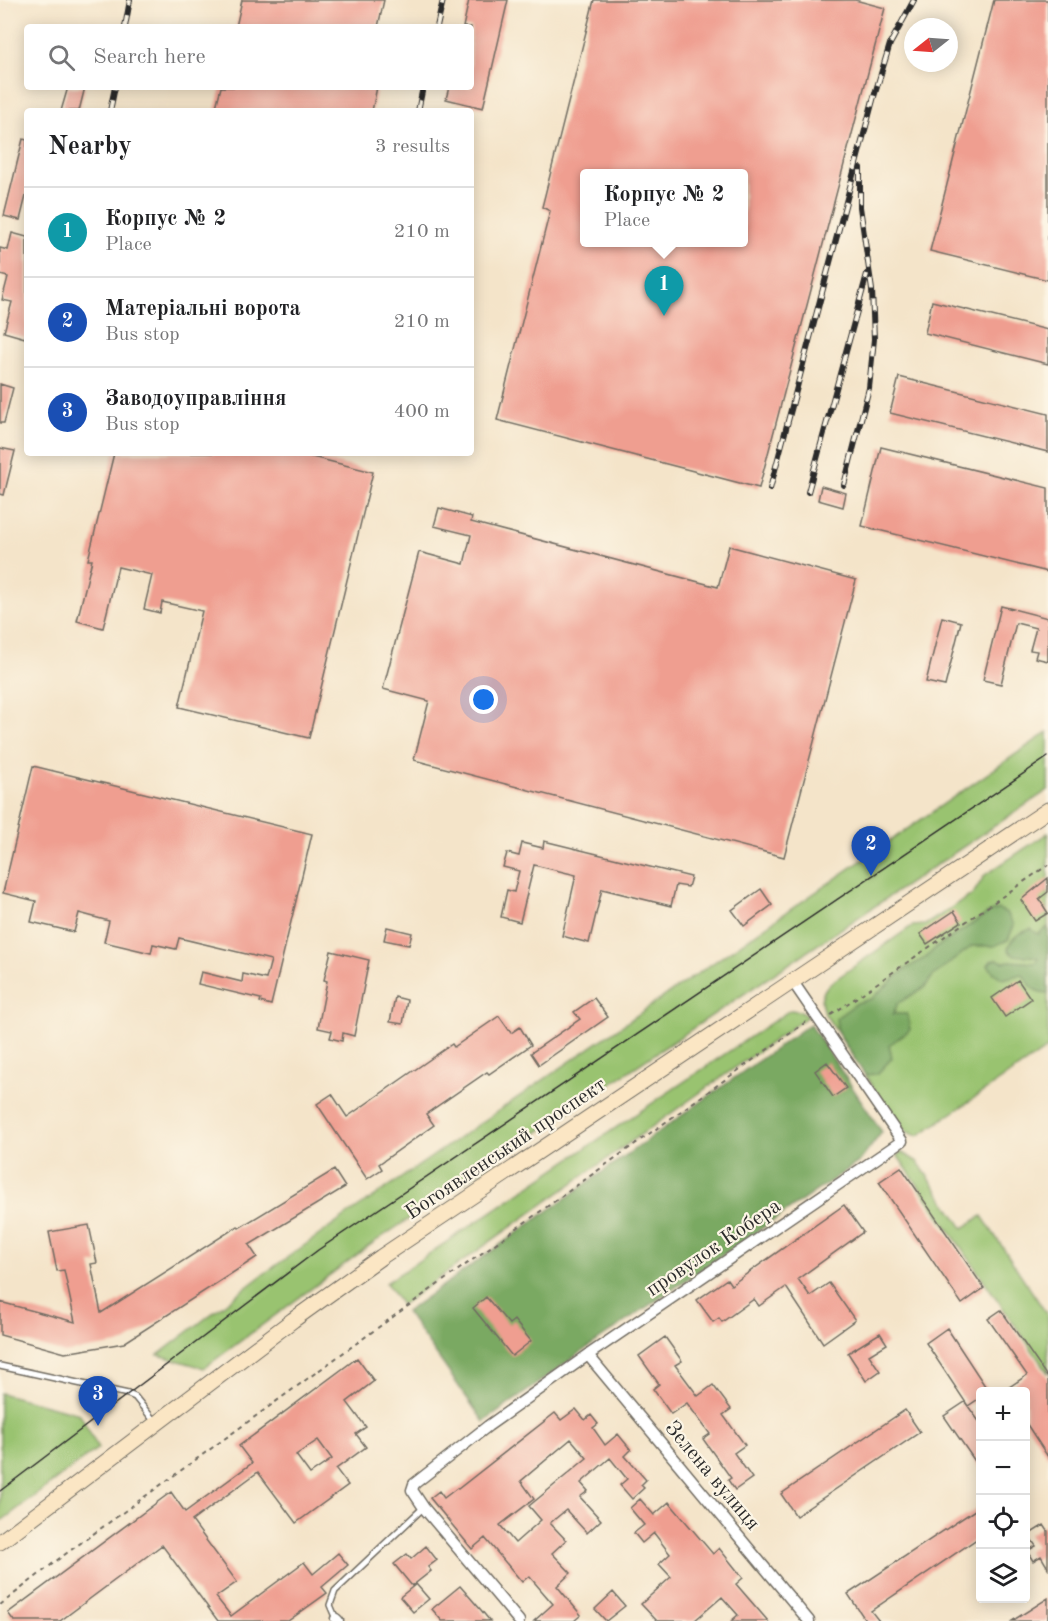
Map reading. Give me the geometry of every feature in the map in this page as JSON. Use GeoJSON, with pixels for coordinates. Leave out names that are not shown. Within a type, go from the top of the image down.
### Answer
{"type":"FeatureCollection","features":[{"type":"Feature","properties":{"kind":"main road","name":"Богоявленський проспект"},"geometry":{"type":"LineString","coordinates":[[0,1542],[293,1320],[381,1257],[1048,810]]}},
{"type":"Feature","properties":{"kind":"street","name":"провулок Кобера"},"geometry":{"type":"LineString","coordinates":[[424,1508],[412,1490],[414,1484],[488,1426],[588,1354],[902,1141],[793,982]]}},
{"type":"Feature","properties":{"kind":"street","name":"Зелена вулиця"},"geometry":{"type":"LineString","coordinates":[[588,1354],[808,1621]]}},
{"type":"Feature","properties":{"kind":"street"},"geometry":{"type":"LineString","coordinates":[[424,1508],[519,1621]]}},
{"type":"Feature","properties":{"kind":"lane"},"geometry":{"type":"LineString","coordinates":[[0,1366],[128,1394],[135,1397],[156,1423]]}},
{"type":"Feature","properties":{"kind":"lane"},"geometry":{"type":"LineString","coordinates":[[337,1620],[330,1605],[334,1591],[424,1508]]}},
{"type":"Feature","properties":{"kind":"path"},"geometry":{"type":"LineString","coordinates":[[0,1605],[60,1558],[412,1303],[810,1019],[829,1016],[1048,865]]}},
{"type":"Feature","properties":{"kind":"green space"},"geometry":{"type":"Polygon","coordinates":[[[1048,732],[1048,790],[373,1243],[204,1368],[158,1355],[261,1276],[356,1209],[1048,732]]]}},
{"type":"Feature","properties":{"kind":"green space"},"geometry":{"type":"Polygon","coordinates":[[[1048,833],[1048,1048],[918,1136],[909,1133],[898,1125],[825,1014],[821,1002],[824,992],[829,984],[912,926],[925,925],[973,894],[985,875],[1048,833]]]}},
{"type":"Feature","properties":{"kind":"green space"},"geometry":{"type":"Polygon","coordinates":[[[998,909],[1007,913],[1014,925],[1008,940],[994,946],[972,946],[933,976],[925,987],[898,1003],[893,1014],[907,1014],[910,1030],[889,1045],[892,1058],[877,1074],[865,1075],[838,1033],[836,1018],[857,1003],[871,999],[904,970],[927,957],[934,949],[990,912],[998,909]]]}},
{"type":"Feature","properties":{"kind":"green space"},"geometry":{"type":"Polygon","coordinates":[[[1048,927],[1048,993],[1034,989],[1022,974],[1003,979],[988,965],[997,959],[1003,962],[1036,963],[1038,958],[1014,955],[1008,950],[1009,946],[1016,936],[1023,932],[1031,929],[1038,934],[1048,927]]]}},
{"type":"Feature","properties":{"kind":"green space"},"geometry":{"type":"Polygon","coordinates":[[[790,1010],[799,1011],[808,1016],[401,1305],[386,1283],[790,1010]]]}},
{"type":"Feature","properties":{"kind":"green space"},"geometry":{"type":"Polygon","coordinates":[[[810,1024],[882,1132],[860,1161],[584,1350],[484,1422],[406,1312],[810,1024]]]}},
{"type":"Feature","properties":{"kind":"green space"},"geometry":{"type":"Polygon","coordinates":[[[901,1152],[918,1162],[963,1228],[982,1216],[1048,1316],[1048,1373],[897,1155],[901,1152]]]}},
{"type":"Feature","properties":{"kind":"green space"},"geometry":{"type":"Polygon","coordinates":[[[0,1393],[80,1414],[98,1448],[0,1522],[0,1393]]]}},
{"type":"Feature","properties":{"kind":"building"},"geometry":{"type":"Polygon","coordinates":[[[242,0],[384,0],[379,24],[237,24],[242,0]]]}},
{"type":"Feature","properties":{"kind":"building"},"geometry":{"type":"Polygon","coordinates":[[[469,0],[508,0],[483,108],[446,99],[448,90],[474,90],[474,24],[464,24],[469,0]]]}},
{"type":"Feature","properties":{"kind":"building"},"geometry":{"type":"Polygon","coordinates":[[[594,0],[855,0],[885,8],[759,488],[497,420],[550,211],[542,207],[594,0]]]}},
{"type":"Feature","properties":{"kind":"building"},"geometry":{"type":"Polygon","coordinates":[[[994,0],[1048,0],[1048,280],[930,251],[994,0]]]}},
{"type":"Feature","properties":{"kind":"building"},"geometry":{"type":"Polygon","coordinates":[[[67,90],[84,90],[80,108],[62,108],[67,90]]]}},
{"type":"Feature","properties":{"kind":"building"},"geometry":{"type":"Polygon","coordinates":[[[220,90],[376,90],[373,108],[216,108],[220,90]]]}},
{"type":"Feature","properties":{"kind":"building"},"geometry":{"type":"Polygon","coordinates":[[[24,139],[24,204],[20,220],[4,216],[24,139]]]}},
{"type":"Feature","properties":{"kind":"building"},"geometry":{"type":"Polygon","coordinates":[[[12,233],[24,236],[24,338],[4,332],[12,302],[2,300],[8,277],[0,275],[0,248],[8,250],[12,233]]]}},
{"type":"Feature","properties":{"kind":"building"},"geometry":{"type":"Polygon","coordinates":[[[932,301],[1048,330],[1048,364],[925,333],[932,301]]]}},
{"type":"Feature","properties":{"kind":"building"},"geometry":{"type":"Polygon","coordinates":[[[899,377],[1048,414],[1048,452],[890,413],[899,377]]]}},
{"type":"Feature","properties":{"kind":"building"},"geometry":{"type":"Polygon","coordinates":[[[0,384],[13,388],[4,423],[0,423],[0,384]]]}},
{"type":"Feature","properties":{"kind":"building"},"geometry":{"type":"Polygon","coordinates":[[[881,447],[1048,488],[1048,572],[862,526],[881,447]]]}},
{"type":"Feature","properties":{"kind":"building"},"geometry":{"type":"Polygon","coordinates":[[[0,448],[15,451],[4,495],[0,494],[0,448]]]}},
{"type":"Feature","properties":{"kind":"building"},"geometry":{"type":"Polygon","coordinates":[[[113,456],[308,456],[373,472],[309,738],[179,707],[202,611],[162,602],[160,613],[144,609],[152,575],[118,567],[103,628],[77,621],[92,560],[88,560],[113,456]]]}},
{"type":"Feature","properties":{"kind":"building"},"geometry":{"type":"Polygon","coordinates":[[[821,486],[846,493],[843,507],[818,500],[821,486]]]}},
{"type":"Feature","properties":{"kind":"building"},"geometry":{"type":"Polygon","coordinates":[[[439,508],[472,517],[471,522],[718,587],[729,546],[856,580],[784,857],[414,760],[429,701],[383,689],[419,552],[464,564],[471,535],[434,526],[439,508]]]}},
{"type":"Feature","properties":{"kind":"building"},"geometry":{"type":"Polygon","coordinates":[[[1001,606],[1048,618],[1048,661],[1035,658],[1037,651],[1030,650],[1036,628],[1016,623],[1001,684],[983,680],[1001,606]]]}},
{"type":"Feature","properties":{"kind":"building"},"geometry":{"type":"Polygon","coordinates":[[[942,617],[961,622],[945,686],[926,682],[942,617]]]}},
{"type":"Feature","properties":{"kind":"building"},"geometry":{"type":"Polygon","coordinates":[[[33,766],[312,834],[271,1005],[260,1002],[261,999],[198,984],[201,972],[242,982],[243,974],[266,979],[271,960],[179,938],[176,949],[153,944],[151,953],[104,942],[109,921],[79,913],[74,932],[31,922],[36,901],[3,893],[33,766]]]}},
{"type":"Feature","properties":{"kind":"building"},"geometry":{"type":"Polygon","coordinates":[[[544,841],[691,877],[688,887],[676,885],[671,906],[602,889],[589,943],[562,936],[576,875],[534,865],[520,922],[501,917],[507,890],[514,892],[519,871],[503,867],[507,853],[519,856],[522,843],[543,848],[544,841]]]}},
{"type":"Feature","properties":{"kind":"building"},"geometry":{"type":"Polygon","coordinates":[[[1048,878],[1048,892],[1039,899],[1048,913],[1035,921],[1021,900],[1048,878]]]}},
{"type":"Feature","properties":{"kind":"building"},"geometry":{"type":"Polygon","coordinates":[[[761,889],[772,905],[744,926],[732,910],[761,889]]]}},
{"type":"Feature","properties":{"kind":"building"},"geometry":{"type":"Polygon","coordinates":[[[954,911],[961,922],[927,944],[920,934],[954,911]]]}},
{"type":"Feature","properties":{"kind":"building"},"geometry":{"type":"Polygon","coordinates":[[[387,927],[412,933],[409,945],[384,940],[387,927]]]}},
{"type":"Feature","properties":{"kind":"building"},"geometry":{"type":"Polygon","coordinates":[[[331,951],[369,960],[354,1036],[343,1033],[342,1041],[330,1038],[332,1031],[318,1028],[327,981],[324,980],[331,951]]]}},
{"type":"Feature","properties":{"kind":"building"},"geometry":{"type":"Polygon","coordinates":[[[1018,980],[1031,999],[1005,1017],[992,998],[1018,980]]]}},
{"type":"Feature","properties":{"kind":"building"},"geometry":{"type":"Polygon","coordinates":[[[395,997],[407,1000],[403,1024],[390,1022],[395,997]]]}},
{"type":"Feature","properties":{"kind":"building"},"geometry":{"type":"Polygon","coordinates":[[[594,998],[608,1017],[539,1065],[531,1053],[580,1019],[574,1012],[594,998]]]}},
{"type":"Feature","properties":{"kind":"building"},"geometry":{"type":"Polygon","coordinates":[[[499,1016],[511,1033],[520,1027],[531,1045],[426,1114],[434,1125],[379,1164],[382,1169],[367,1179],[317,1104],[332,1094],[347,1117],[452,1044],[454,1047],[499,1016]]]}},
{"type":"Feature","properties":{"kind":"building"},"geometry":{"type":"Polygon","coordinates":[[[827,1062],[846,1088],[833,1097],[815,1071],[827,1062]]]}},
{"type":"Feature","properties":{"kind":"building"},"geometry":{"type":"Polygon","coordinates":[[[901,1167],[984,1288],[962,1304],[879,1182],[901,1167]]]}},
{"type":"Feature","properties":{"kind":"building"},"geometry":{"type":"Polygon","coordinates":[[[334,1170],[345,1187],[249,1245],[257,1257],[124,1343],[65,1353],[0,1335],[0,1302],[75,1322],[64,1270],[57,1271],[49,1232],[89,1225],[97,1263],[91,1264],[101,1313],[238,1226],[239,1228],[334,1170]]]}},
{"type":"Feature","properties":{"kind":"building"},"geometry":{"type":"Polygon","coordinates":[[[844,1205],[863,1232],[798,1279],[810,1296],[829,1283],[855,1320],[823,1343],[786,1287],[759,1306],[754,1299],[722,1322],[719,1318],[713,1322],[697,1300],[727,1279],[731,1285],[844,1205]]]}},
{"type":"Feature","properties":{"kind":"building"},"geometry":{"type":"Polygon","coordinates":[[[486,1297],[509,1324],[514,1320],[531,1341],[512,1356],[473,1308],[486,1297]]]}},
{"type":"Feature","properties":{"kind":"building"},"geometry":{"type":"Polygon","coordinates":[[[1001,1310],[1048,1378],[1048,1457],[1030,1429],[1030,1387],[1009,1387],[1027,1375],[988,1319],[1001,1310]]]}},
{"type":"Feature","properties":{"kind":"building"},"geometry":{"type":"Polygon","coordinates":[[[947,1328],[986,1387],[976,1387],[976,1400],[968,1406],[926,1343],[947,1328]]]}},
{"type":"Feature","properties":{"kind":"building"},"geometry":{"type":"Polygon","coordinates":[[[880,1333],[887,1344],[869,1355],[880,1371],[866,1381],[848,1353],[880,1333]]]}},
{"type":"Feature","properties":{"kind":"building"},"geometry":{"type":"Polygon","coordinates":[[[665,1337],[682,1361],[675,1365],[698,1396],[713,1385],[731,1409],[723,1415],[745,1445],[734,1453],[752,1478],[735,1490],[728,1480],[731,1478],[703,1439],[710,1434],[687,1403],[671,1414],[653,1389],[659,1384],[639,1356],[665,1337]]]}},
{"type":"Feature","properties":{"kind":"building"},"geometry":{"type":"Polygon","coordinates":[[[357,1358],[374,1381],[347,1402],[366,1427],[356,1434],[366,1447],[336,1469],[348,1485],[296,1523],[258,1472],[192,1521],[237,1582],[216,1597],[231,1616],[304,1562],[313,1574],[338,1553],[348,1565],[322,1587],[327,1593],[288,1621],[218,1621],[162,1545],[60,1621],[14,1621],[8,1613],[171,1492],[185,1512],[252,1463],[239,1446],[357,1358]],[[318,1440],[296,1455],[310,1474],[332,1459],[318,1440]]]}},
{"type":"Feature","properties":{"kind":"building"},"geometry":{"type":"Polygon","coordinates":[[[965,1402],[976,1417],[976,1463],[944,1416],[965,1402]]]}},
{"type":"Feature","properties":{"kind":"building"},"geometry":{"type":"Polygon","coordinates":[[[576,1409],[585,1420],[591,1415],[598,1424],[593,1428],[605,1445],[618,1434],[631,1450],[625,1456],[646,1480],[641,1485],[644,1488],[632,1499],[620,1485],[627,1479],[610,1458],[581,1483],[588,1491],[580,1497],[601,1520],[587,1533],[566,1510],[550,1523],[566,1540],[552,1553],[571,1573],[557,1586],[581,1615],[574,1621],[534,1621],[553,1604],[529,1576],[522,1582],[485,1538],[472,1549],[430,1498],[439,1491],[444,1498],[458,1489],[555,1413],[561,1420],[576,1409]],[[571,1439],[521,1481],[534,1499],[500,1525],[515,1543],[541,1520],[529,1506],[587,1458],[571,1439]]]}},
{"type":"Feature","properties":{"kind":"building"},"geometry":{"type":"Polygon","coordinates":[[[905,1410],[920,1432],[796,1516],[781,1494],[905,1410]]]}},
{"type":"Feature","properties":{"kind":"building"},"geometry":{"type":"Polygon","coordinates":[[[640,1499],[654,1515],[669,1502],[713,1554],[719,1548],[743,1578],[736,1584],[768,1621],[731,1621],[738,1615],[722,1597],[694,1621],[657,1621],[641,1604],[671,1577],[659,1564],[670,1554],[654,1533],[642,1543],[634,1533],[644,1525],[630,1508],[640,1499]]]}},
{"type":"Feature","properties":{"kind":"building"},"geometry":{"type":"Polygon","coordinates":[[[976,1509],[976,1539],[871,1611],[879,1621],[866,1621],[848,1594],[976,1509]]]}},
{"type":"Feature","properties":{"kind":"building"},"geometry":{"type":"Polygon","coordinates":[[[1044,1525],[1048,1531],[1048,1568],[1041,1556],[1033,1561],[1030,1556],[1030,1549],[1036,1546],[1030,1534],[1044,1525]]]}},
{"type":"Feature","properties":{"kind":"building"},"geometry":{"type":"Polygon","coordinates":[[[426,1546],[437,1560],[428,1567],[431,1571],[412,1586],[394,1564],[407,1554],[411,1559],[426,1546]]]}},
{"type":"Feature","properties":{"kind":"building"},"geometry":{"type":"Polygon","coordinates":[[[416,1584],[429,1599],[413,1612],[400,1597],[416,1584]]]}},
{"type":"Feature","properties":{"kind":"building"},"geometry":{"type":"Polygon","coordinates":[[[460,1586],[490,1621],[442,1621],[432,1609],[460,1586]]]}},
{"type":"Feature","properties":{"kind":"building"},"geometry":{"type":"Polygon","coordinates":[[[613,1592],[625,1606],[606,1621],[595,1609],[613,1592]]]}},
{"type":"Feature","properties":{"kind":"building"},"geometry":{"type":"Polygon","coordinates":[[[1048,1598],[1048,1621],[1012,1621],[1048,1598]]]}},
{"type":"Feature","properties":{"kind":"tram line"},"geometry":{"type":"LineString","coordinates":[[0,1491],[318,1250],[1048,757]]}},
{"type":"Feature","properties":{"kind":"railway"},"geometry":{"type":"LineString","coordinates":[[126,24],[130,0]]}},
{"type":"Feature","properties":{"kind":"railway"},"geometry":{"type":"LineString","coordinates":[[438,24],[443,0]]}},
{"type":"Feature","properties":{"kind":"railway"},"geometry":{"type":"LineString","coordinates":[[770,489],[873,100],[890,44],[914,0]]}},
{"type":"Feature","properties":{"kind":"railway"},"geometry":{"type":"LineString","coordinates":[[111,108],[114,90]]}},
{"type":"Feature","properties":{"kind":"railway"},"geometry":{"type":"LineString","coordinates":[[419,108],[422,90]]}},
{"type":"Feature","properties":{"kind":"railway"},"geometry":{"type":"LineString","coordinates":[[844,485],[869,388],[874,339],[872,290],[860,207],[860,168]]}},
{"type":"Feature","properties":{"kind":"railway"},"geometry":{"type":"LineString","coordinates":[[808,492],[867,274]]}},
{"type":"Feature","properties":{"kind":"place","name":"Корпус № 2"},"geometry":{"type":"Point","coordinates":[664,316]}},
{"type":"Feature","properties":{"kind":"place","name":"Матеріальні ворота"},"geometry":{"type":"Point","coordinates":[871,876]}},
{"type":"Feature","properties":{"kind":"place","name":"Заводоуправління"},"geometry":{"type":"Point","coordinates":[98,1426]}}]}
